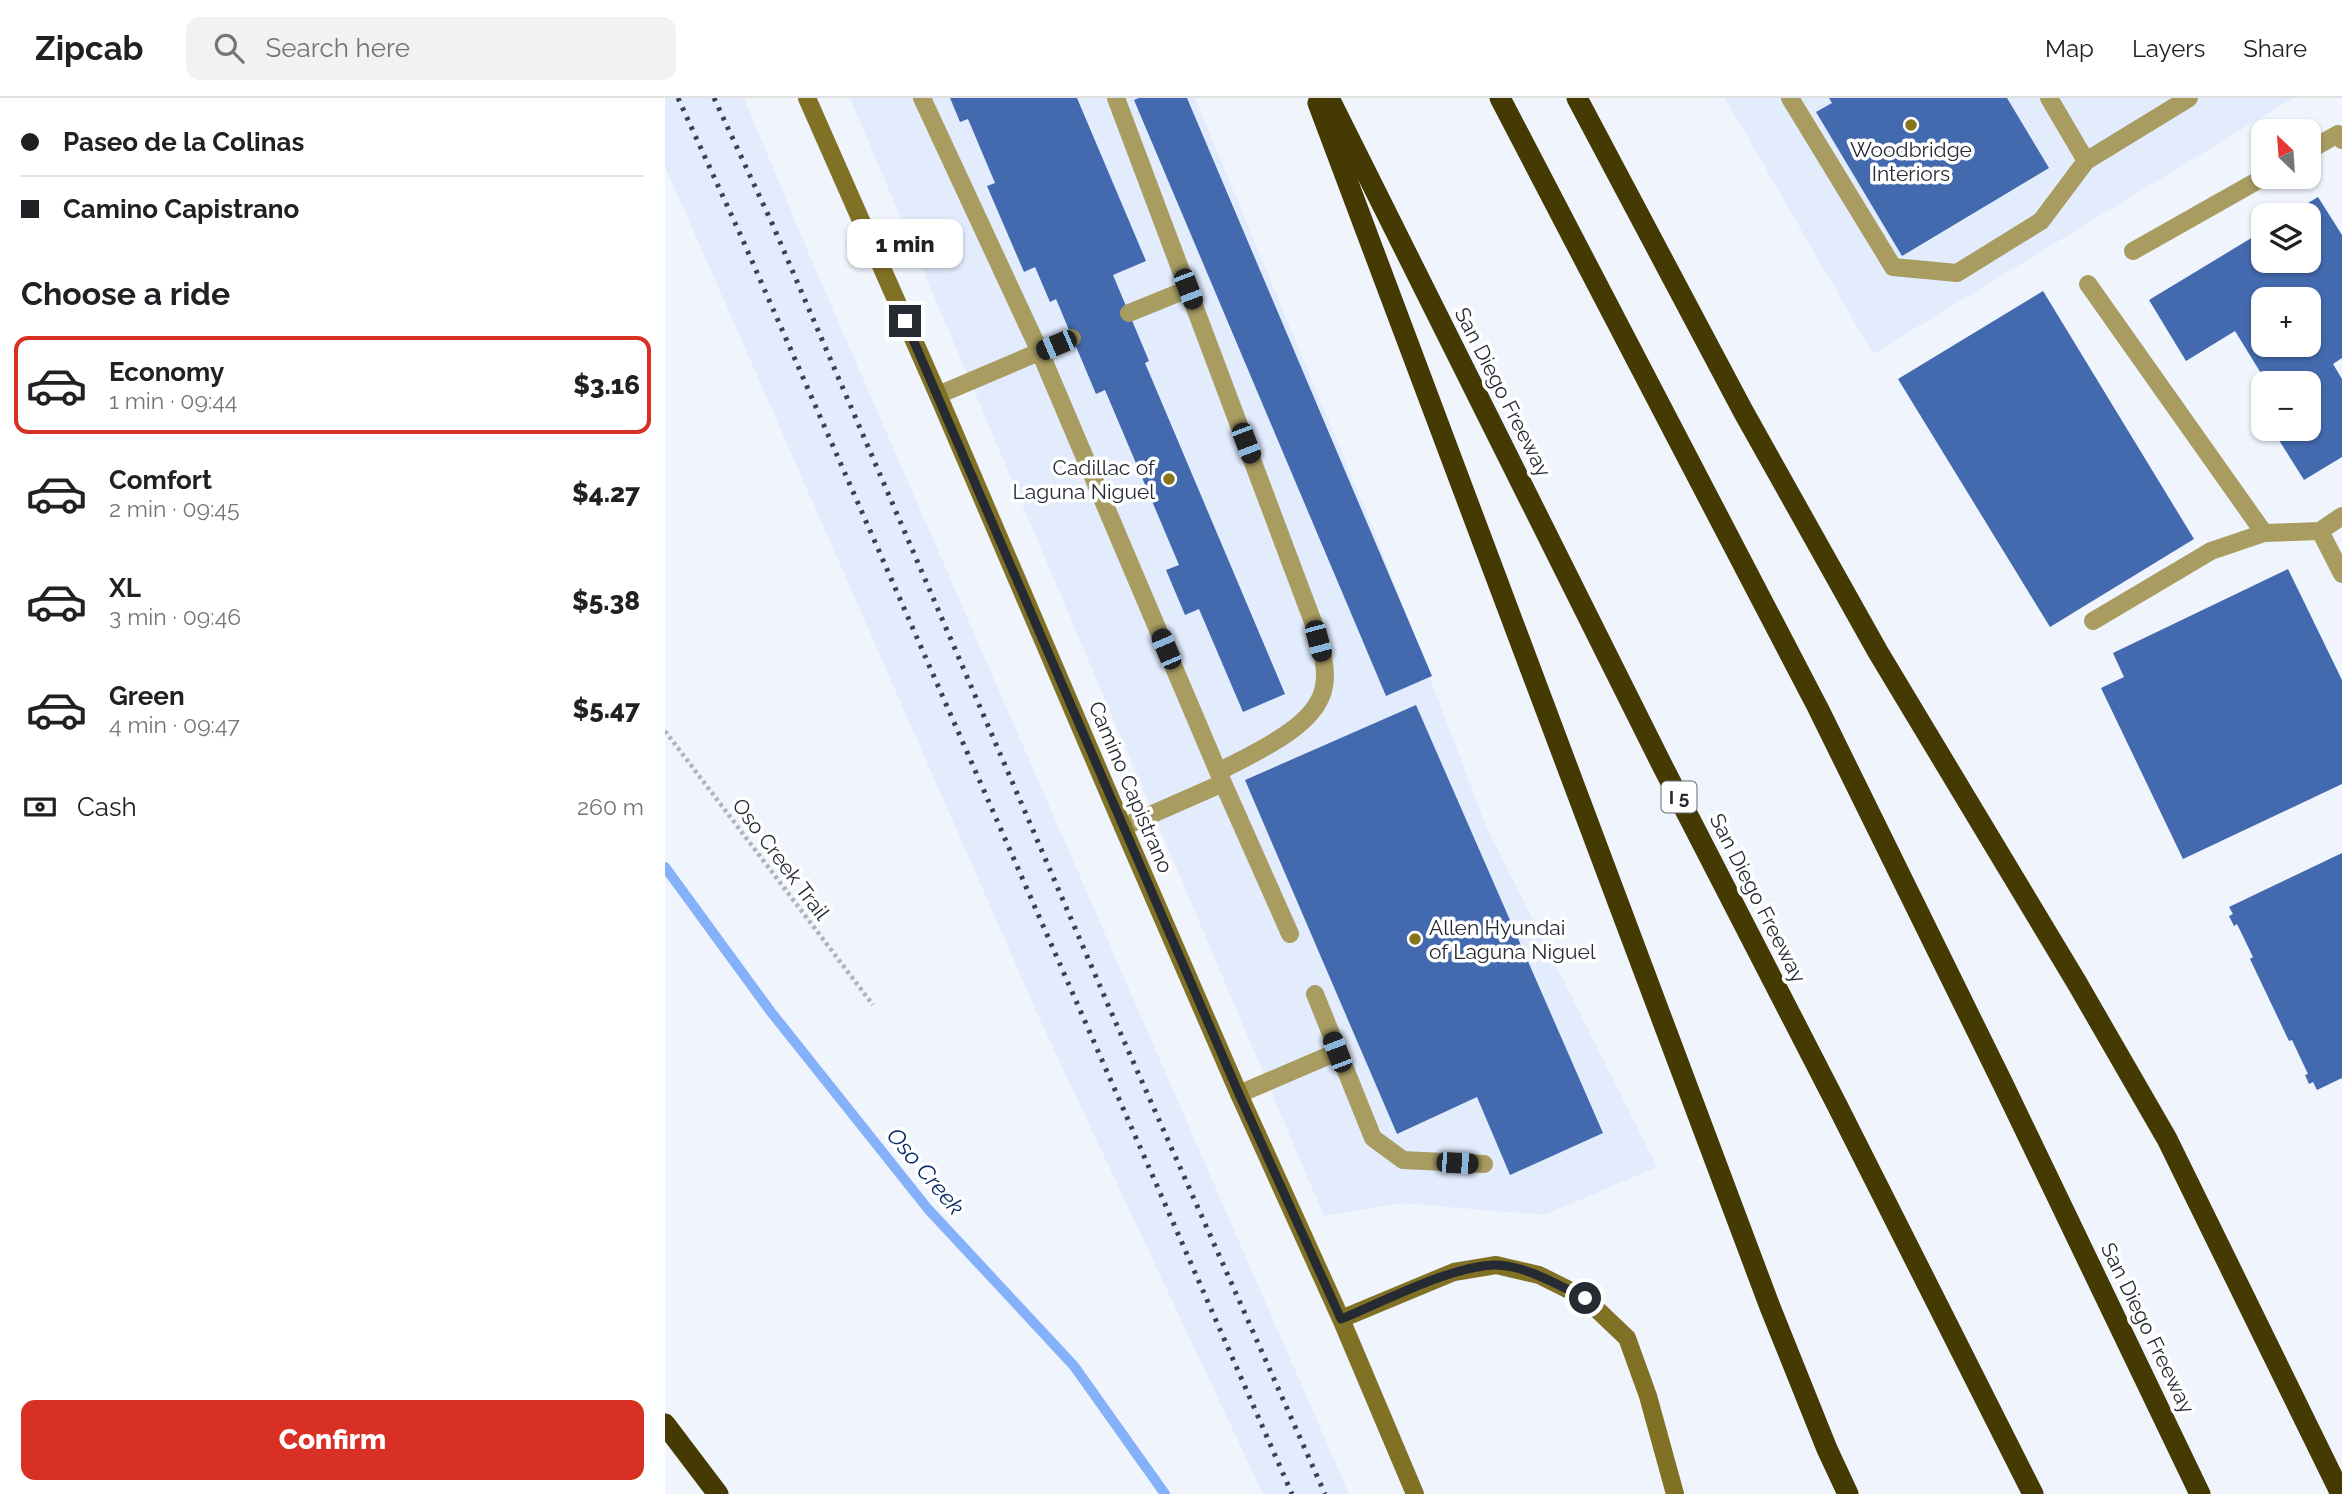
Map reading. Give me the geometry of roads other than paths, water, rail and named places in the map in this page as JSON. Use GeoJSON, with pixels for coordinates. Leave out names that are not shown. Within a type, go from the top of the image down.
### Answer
{"type":"FeatureCollection","features":[{"type":"Feature","properties":{"kind":"highway"},"geometry":{"type":"LineString","coordinates":[[1316,98],[1770,1307],[1848,1494]]}},
{"type":"Feature","properties":{"kind":"highway","name":"San Diego Freeway"},"geometry":{"type":"LineString","coordinates":[[1329,98],[1661,763],[2033,1494]]}},
{"type":"Feature","properties":{"kind":"highway","name":"San Diego Freeway"},"geometry":{"type":"LineString","coordinates":[[1500,98],[1818,708],[2200,1494]]}},
{"type":"Feature","properties":{"kind":"highway"},"geometry":{"type":"LineString","coordinates":[[1577,98],[1743,411],[1878,652],[2077,983],[2167,1139],[2341,1494]]}},
{"type":"Feature","properties":{"kind":"highway"},"geometry":{"type":"LineString","coordinates":[[665,1423],[718,1494]]}},
{"type":"Feature","properties":{"kind":"street","name":"Camino Capistrano"},"geometry":{"type":"LineString","coordinates":[[807,98],[1415,1494]]}},
{"type":"Feature","properties":{"kind":"street"},"geometry":{"type":"LineString","coordinates":[[1341,1319],[1454,1272],[1496,1265],[1539,1275],[1585,1298],[1627,1338],[1648,1396],[1675,1494]]}},
{"type":"Feature","properties":{"kind":"lane"},"geometry":{"type":"LineString","coordinates":[[922,98],[1040,352],[1220,777],[1290,934]]}},
{"type":"Feature","properties":{"kind":"lane"},"geometry":{"type":"LineString","coordinates":[[1116,98],[1313,622],[1323,660],[1325,684],[1321,702],[1302,722],[1278,740],[1220,777],[1123,827]]}},
{"type":"Feature","properties":{"kind":"lane"},"geometry":{"type":"LineString","coordinates":[[1790,98],[1893,267],[1957,273],[2041,221],[2086,160],[2189,98]]}},
{"type":"Feature","properties":{"kind":"lane"},"geometry":{"type":"LineString","coordinates":[[2049,98],[2086,160]]}},
{"type":"Feature","properties":{"kind":"lane"},"geometry":{"type":"LineString","coordinates":[[2321,144],[2339,134],[2342,140]]}},
{"type":"Feature","properties":{"kind":"lane"},"geometry":{"type":"LineString","coordinates":[[2133,251],[2251,184]]}},
{"type":"Feature","properties":{"kind":"lane"},"geometry":{"type":"LineString","coordinates":[[2088,284],[2264,533]]}},
{"type":"Feature","properties":{"kind":"lane"},"geometry":{"type":"LineString","coordinates":[[1129,313],[1188,289]]}},
{"type":"Feature","properties":{"kind":"lane"},"geometry":{"type":"LineString","coordinates":[[938,395],[1072,338]]}},
{"type":"Feature","properties":{"kind":"lane"},"geometry":{"type":"LineString","coordinates":[[2093,621],[2211,551],[2264,533],[2320,531],[2342,516]]}},
{"type":"Feature","properties":{"kind":"lane"},"geometry":{"type":"LineString","coordinates":[[2320,531],[2342,574]]}},
{"type":"Feature","properties":{"kind":"lane"},"geometry":{"type":"LineString","coordinates":[[1315,993],[1373,1138],[1403,1160],[1484,1164]]}},
{"type":"Feature","properties":{"kind":"lane"},"geometry":{"type":"LineString","coordinates":[[1239,1094],[1337,1052]]}},
{"type":"Feature","properties":{"kind":"waterway","name":"Oso Creek"},"geometry":{"type":"LineString","coordinates":[[665,867],[771,1012],[928,1209],[1074,1366],[1165,1494]]}},
{"type":"Feature","properties":{"kind":"railway"},"geometry":{"type":"LineString","coordinates":[[678,98],[741,236],[1292,1494]]}},
{"type":"Feature","properties":{"kind":"railway"},"geometry":{"type":"LineString","coordinates":[[714,98],[771,221],[1112,1014],[1325,1494]]}},
{"type":"Feature","properties":{"kind":"place","name":"Woodbridge Interiors"},"geometry":{"type":"Point","coordinates":[1911,125]}},
{"type":"Feature","properties":{"kind":"place","name":"Cadillac of Laguna Niguel"},"geometry":{"type":"Point","coordinates":[1169,479]}},
{"type":"Feature","properties":{"kind":"place","name":"Allen Hyundai of Laguna Niguel"},"geometry":{"type":"Point","coordinates":[1415,939]}}]}
